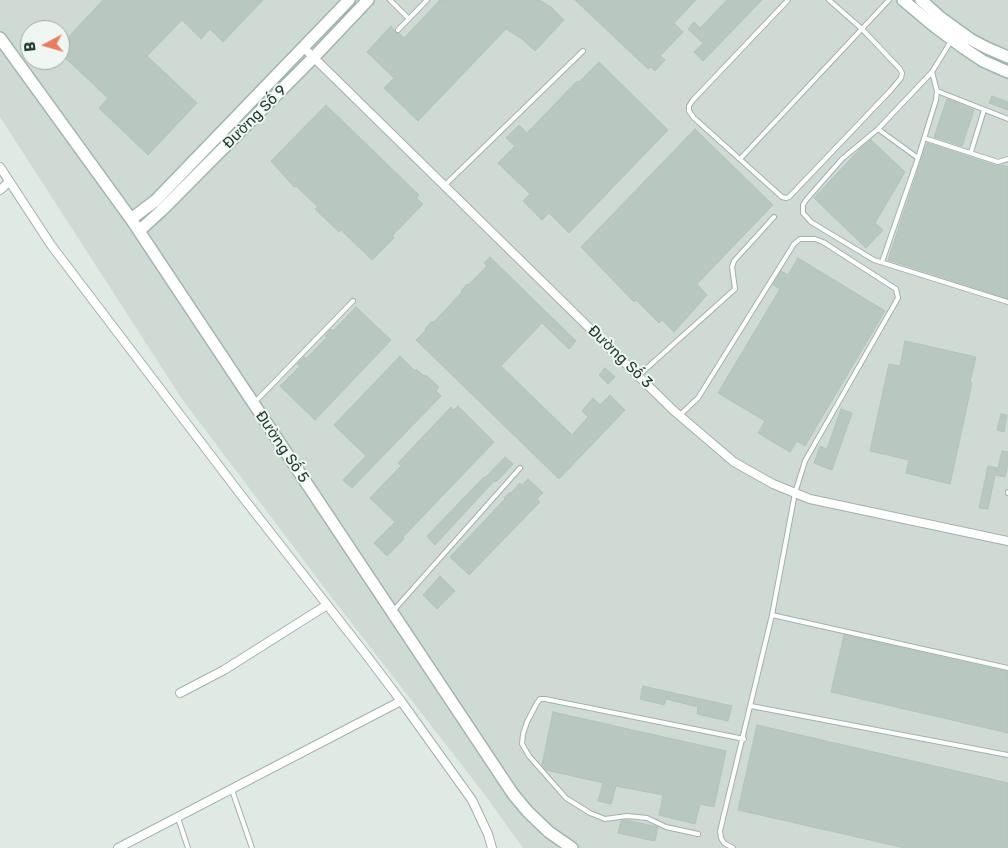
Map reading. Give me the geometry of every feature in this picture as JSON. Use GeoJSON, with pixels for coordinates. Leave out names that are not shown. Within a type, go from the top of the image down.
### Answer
{"type":"FeatureCollection","features":[{"type":"Feature","properties":{"kind":"street","name":"Đường Số 9"},"geometry":{"type":"LineString","coordinates":[[139,231],[162,211],[368,0]]}},
{"type":"Feature","properties":{"kind":"street"},"geometry":{"type":"LineString","coordinates":[[903,0],[952,39],[984,60],[1008,72]]}},
{"type":"Feature","properties":{"kind":"street"},"geometry":{"type":"LineString","coordinates":[[921,0],[941,18],[970,38],[1008,57]]}},
{"type":"Feature","properties":{"kind":"street","name":"Đường Số 9"},"geometry":{"type":"LineString","coordinates":[[131,219],[155,200],[304,48],[344,2]]}},
{"type":"Feature","properties":{"kind":"street","name":"Đường Số 5"},"geometry":{"type":"LineString","coordinates":[[0,38],[131,219],[514,794],[528,812],[549,832],[572,848]]}},
{"type":"Feature","properties":{"kind":"street","name":"Đường Số 3"},"geometry":{"type":"LineString","coordinates":[[304,48],[638,376],[680,416],[734,462],[774,484],[810,499],[1008,541]]}},
{"type":"Feature","properties":{"kind":"street"},"geometry":{"type":"LineString","coordinates":[[0,167],[57,253],[401,701],[472,800],[488,834],[492,848]]}},
{"type":"Feature","properties":{"kind":"street"},"geometry":{"type":"LineString","coordinates":[[0,190],[9,182]]}},
{"type":"Feature","properties":{"kind":"street"},"geometry":{"type":"LineString","coordinates":[[180,693],[224,670],[327,605]]}},
{"type":"Feature","properties":{"kind":"street"},"geometry":{"type":"LineString","coordinates":[[118,848],[401,701]]}},
{"type":"Feature","properties":{"kind":"lane"},"geometry":{"type":"LineString","coordinates":[[390,0],[409,19]]}},
{"type":"Feature","properties":{"kind":"lane"},"geometry":{"type":"LineString","coordinates":[[398,30],[427,0]]}},
{"type":"Feature","properties":{"kind":"lane"},"geometry":{"type":"LineString","coordinates":[[788,0],[689,106],[689,111],[694,118],[782,197],[789,197],[891,90],[902,73],[862,29],[829,0]]}},
{"type":"Feature","properties":{"kind":"lane"},"geometry":{"type":"LineString","coordinates":[[740,158],[889,0]]}},
{"type":"Feature","properties":{"kind":"lane"},"geometry":{"type":"LineString","coordinates":[[952,39],[932,72],[878,129],[842,159],[806,200],[803,205],[803,213],[811,222],[874,260],[1008,302]]}},
{"type":"Feature","properties":{"kind":"lane"},"geometry":{"type":"LineString","coordinates":[[444,186],[583,51]]}},
{"type":"Feature","properties":{"kind":"lane"},"geometry":{"type":"LineString","coordinates":[[882,262],[936,100],[937,91],[932,72]]}},
{"type":"Feature","properties":{"kind":"lane"},"geometry":{"type":"LineString","coordinates":[[937,91],[1008,119]]}},
{"type":"Feature","properties":{"kind":"lane"},"geometry":{"type":"LineString","coordinates":[[971,152],[984,110]]}},
{"type":"Feature","properties":{"kind":"lane"},"geometry":{"type":"LineString","coordinates":[[878,129],[918,158]]}},
{"type":"Feature","properties":{"kind":"lane"},"geometry":{"type":"LineString","coordinates":[[924,138],[998,162],[1008,159]]}},
{"type":"Feature","properties":{"kind":"lane"},"geometry":{"type":"LineString","coordinates":[[638,376],[735,289],[732,267],[734,261],[774,217]]}},
{"type":"Feature","properties":{"kind":"lane"},"geometry":{"type":"LineString","coordinates":[[680,416],[698,398],[794,244],[800,240],[815,239],[823,242],[896,288],[898,298],[804,461],[795,493],[772,615],[744,739],[720,831],[724,843],[733,848]]}},
{"type":"Feature","properties":{"kind":"lane"},"geometry":{"type":"LineString","coordinates":[[253,404],[353,301]]}},
{"type":"Feature","properties":{"kind":"lane"},"geometry":{"type":"LineString","coordinates":[[393,612],[520,468]]}},
{"type":"Feature","properties":{"kind":"lane"},"geometry":{"type":"LineString","coordinates":[[772,615],[1008,668]]}},
{"type":"Feature","properties":{"kind":"lane"},"geometry":{"type":"LineString","coordinates":[[698,834],[666,827],[647,818],[627,816],[605,818],[590,813],[566,798],[529,756],[522,744],[527,722],[540,699],[545,699],[744,739]]}},
{"type":"Feature","properties":{"kind":"lane"},"geometry":{"type":"LineString","coordinates":[[751,706],[1008,755]]}},
{"type":"Feature","properties":{"kind":"lane"},"geometry":{"type":"LineString","coordinates":[[232,790],[252,848]]}},
{"type":"Feature","properties":{"kind":"lane"},"geometry":{"type":"LineString","coordinates":[[178,818],[188,848]]}},
{"type":"Feature","properties":{"kind":"shaded area"},"geometry":{"type":"Polygon","coordinates":[[[0,0],[1008,0],[1008,848],[523,848],[485,795],[336,603],[182,399],[0,117],[0,0]]]}},
{"type":"Feature","properties":{"kind":"building"},"geometry":{"type":"Polygon","coordinates":[[[103,0],[263,0],[223,42],[210,29],[201,39],[182,20],[147,56],[197,103],[148,155],[99,108],[108,98],[70,62],[70,35],[103,0]]]}},
{"type":"Feature","properties":{"kind":"building"},"geometry":{"type":"Polygon","coordinates":[[[440,0],[539,0],[551,7],[564,20],[535,51],[522,39],[506,29],[418,121],[384,88],[394,78],[367,52],[391,26],[396,33],[399,33],[404,38],[440,0]]]}},
{"type":"Feature","properties":{"kind":"building"},"geometry":{"type":"Polygon","coordinates":[[[575,0],[696,0],[674,23],[683,32],[660,56],[665,60],[655,71],[651,67],[648,69],[575,0]]]}},
{"type":"Feature","properties":{"kind":"building"},"geometry":{"type":"Polygon","coordinates":[[[727,0],[762,0],[703,61],[694,52],[703,43],[688,29],[694,22],[700,28],[727,0]]]}},
{"type":"Feature","properties":{"kind":"building"},"geometry":{"type":"Polygon","coordinates":[[[599,62],[668,130],[569,233],[549,213],[542,220],[523,201],[530,194],[498,163],[515,146],[506,138],[519,125],[527,133],[577,81],[579,82],[599,62]]]}},
{"type":"Feature","properties":{"kind":"building"},"geometry":{"type":"Polygon","coordinates":[[[992,96],[1008,102],[1008,110],[989,103],[992,96]]]}},
{"type":"Feature","properties":{"kind":"building"},"geometry":{"type":"Polygon","coordinates":[[[947,99],[974,110],[962,146],[934,137],[947,99]]]}},
{"type":"Feature","properties":{"kind":"building"},"geometry":{"type":"Polygon","coordinates":[[[326,105],[419,195],[416,198],[423,204],[372,260],[341,230],[339,232],[315,209],[318,207],[296,186],[294,187],[271,161],[326,105]]]}},
{"type":"Feature","properties":{"kind":"building"},"geometry":{"type":"Polygon","coordinates":[[[695,129],[773,205],[697,284],[707,295],[674,332],[662,320],[659,323],[636,300],[634,302],[581,247],[695,129]]]}},
{"type":"Feature","properties":{"kind":"building"},"geometry":{"type":"Polygon","coordinates":[[[871,140],[905,172],[875,223],[883,230],[866,248],[814,198],[861,148],[871,140]]]}},
{"type":"Feature","properties":{"kind":"building"},"geometry":{"type":"Polygon","coordinates":[[[927,143],[997,166],[1008,167],[1008,298],[888,260],[927,143]]]}},
{"type":"Feature","properties":{"kind":"building"},"geometry":{"type":"Polygon","coordinates":[[[490,257],[576,341],[569,349],[542,323],[501,366],[572,435],[588,417],[582,411],[593,398],[600,405],[610,395],[625,410],[559,479],[416,340],[432,321],[433,323],[462,292],[467,284],[487,266],[484,263],[490,257]]]}},
{"type":"Feature","properties":{"kind":"building"},"geometry":{"type":"Polygon","coordinates":[[[798,258],[885,311],[805,446],[797,441],[790,452],[758,433],[765,421],[718,393],[780,289],[773,285],[781,271],[788,275],[798,258]]]}},
{"type":"Feature","properties":{"kind":"building"},"geometry":{"type":"Polygon","coordinates":[[[356,307],[391,340],[315,420],[280,386],[300,366],[297,364],[304,357],[306,359],[327,337],[325,336],[331,329],[333,331],[356,307]]]}},
{"type":"Feature","properties":{"kind":"building"},"geometry":{"type":"Polygon","coordinates":[[[905,341],[976,357],[950,484],[906,473],[909,460],[870,451],[889,364],[900,366],[905,341]]]}},
{"type":"Feature","properties":{"kind":"building"},"geometry":{"type":"Polygon","coordinates":[[[400,356],[415,371],[416,369],[424,376],[426,375],[439,387],[436,391],[441,396],[352,488],[343,480],[366,456],[334,425],[400,356]]]}},
{"type":"Feature","properties":{"kind":"building"},"geometry":{"type":"Polygon","coordinates":[[[605,368],[615,377],[608,384],[599,375],[605,368]]]}},
{"type":"Feature","properties":{"kind":"building"},"geometry":{"type":"Polygon","coordinates":[[[458,406],[494,442],[387,556],[374,543],[395,522],[370,498],[401,466],[398,463],[451,407],[454,410],[458,406]]]}},
{"type":"Feature","properties":{"kind":"building"},"geometry":{"type":"Polygon","coordinates":[[[841,409],[852,413],[832,470],[814,463],[820,446],[827,449],[841,409]]]}},
{"type":"Feature","properties":{"kind":"building"},"geometry":{"type":"Polygon","coordinates":[[[1001,414],[1007,415],[1004,432],[997,430],[1001,414]]]}},
{"type":"Feature","properties":{"kind":"building"},"geometry":{"type":"Polygon","coordinates":[[[1002,451],[1008,452],[1005,477],[995,475],[988,509],[979,508],[988,466],[998,468],[1002,451]]]}},
{"type":"Feature","properties":{"kind":"building"},"geometry":{"type":"Polygon","coordinates":[[[505,457],[513,464],[496,482],[495,480],[435,545],[427,536],[505,457]]]}},
{"type":"Feature","properties":{"kind":"building"},"geometry":{"type":"Polygon","coordinates":[[[528,479],[543,493],[537,499],[540,502],[469,575],[450,557],[510,492],[528,479]]]}},
{"type":"Feature","properties":{"kind":"building"},"geometry":{"type":"Polygon","coordinates":[[[440,576],[455,591],[437,609],[423,595],[440,576]]]}},
{"type":"Feature","properties":{"kind":"building"},"geometry":{"type":"Polygon","coordinates":[[[844,635],[1008,672],[1008,733],[831,692],[844,635]]]}},
{"type":"Feature","properties":{"kind":"building"},"geometry":{"type":"Polygon","coordinates":[[[643,686],[732,706],[728,721],[697,714],[698,707],[666,699],[664,705],[640,699],[643,686]]]}},
{"type":"Feature","properties":{"kind":"building"},"geometry":{"type":"Polygon","coordinates":[[[553,712],[726,751],[714,807],[700,804],[695,824],[659,815],[663,795],[616,786],[611,804],[598,801],[603,783],[546,770],[542,765],[553,712]]]}},
{"type":"Feature","properties":{"kind":"building"},"geometry":{"type":"Polygon","coordinates":[[[757,725],[1008,783],[1008,848],[905,848],[738,810],[757,725]]]}},
{"type":"Feature","properties":{"kind":"building"},"geometry":{"type":"Polygon","coordinates":[[[626,820],[658,827],[655,841],[618,833],[621,821],[626,820]]]}}]}
